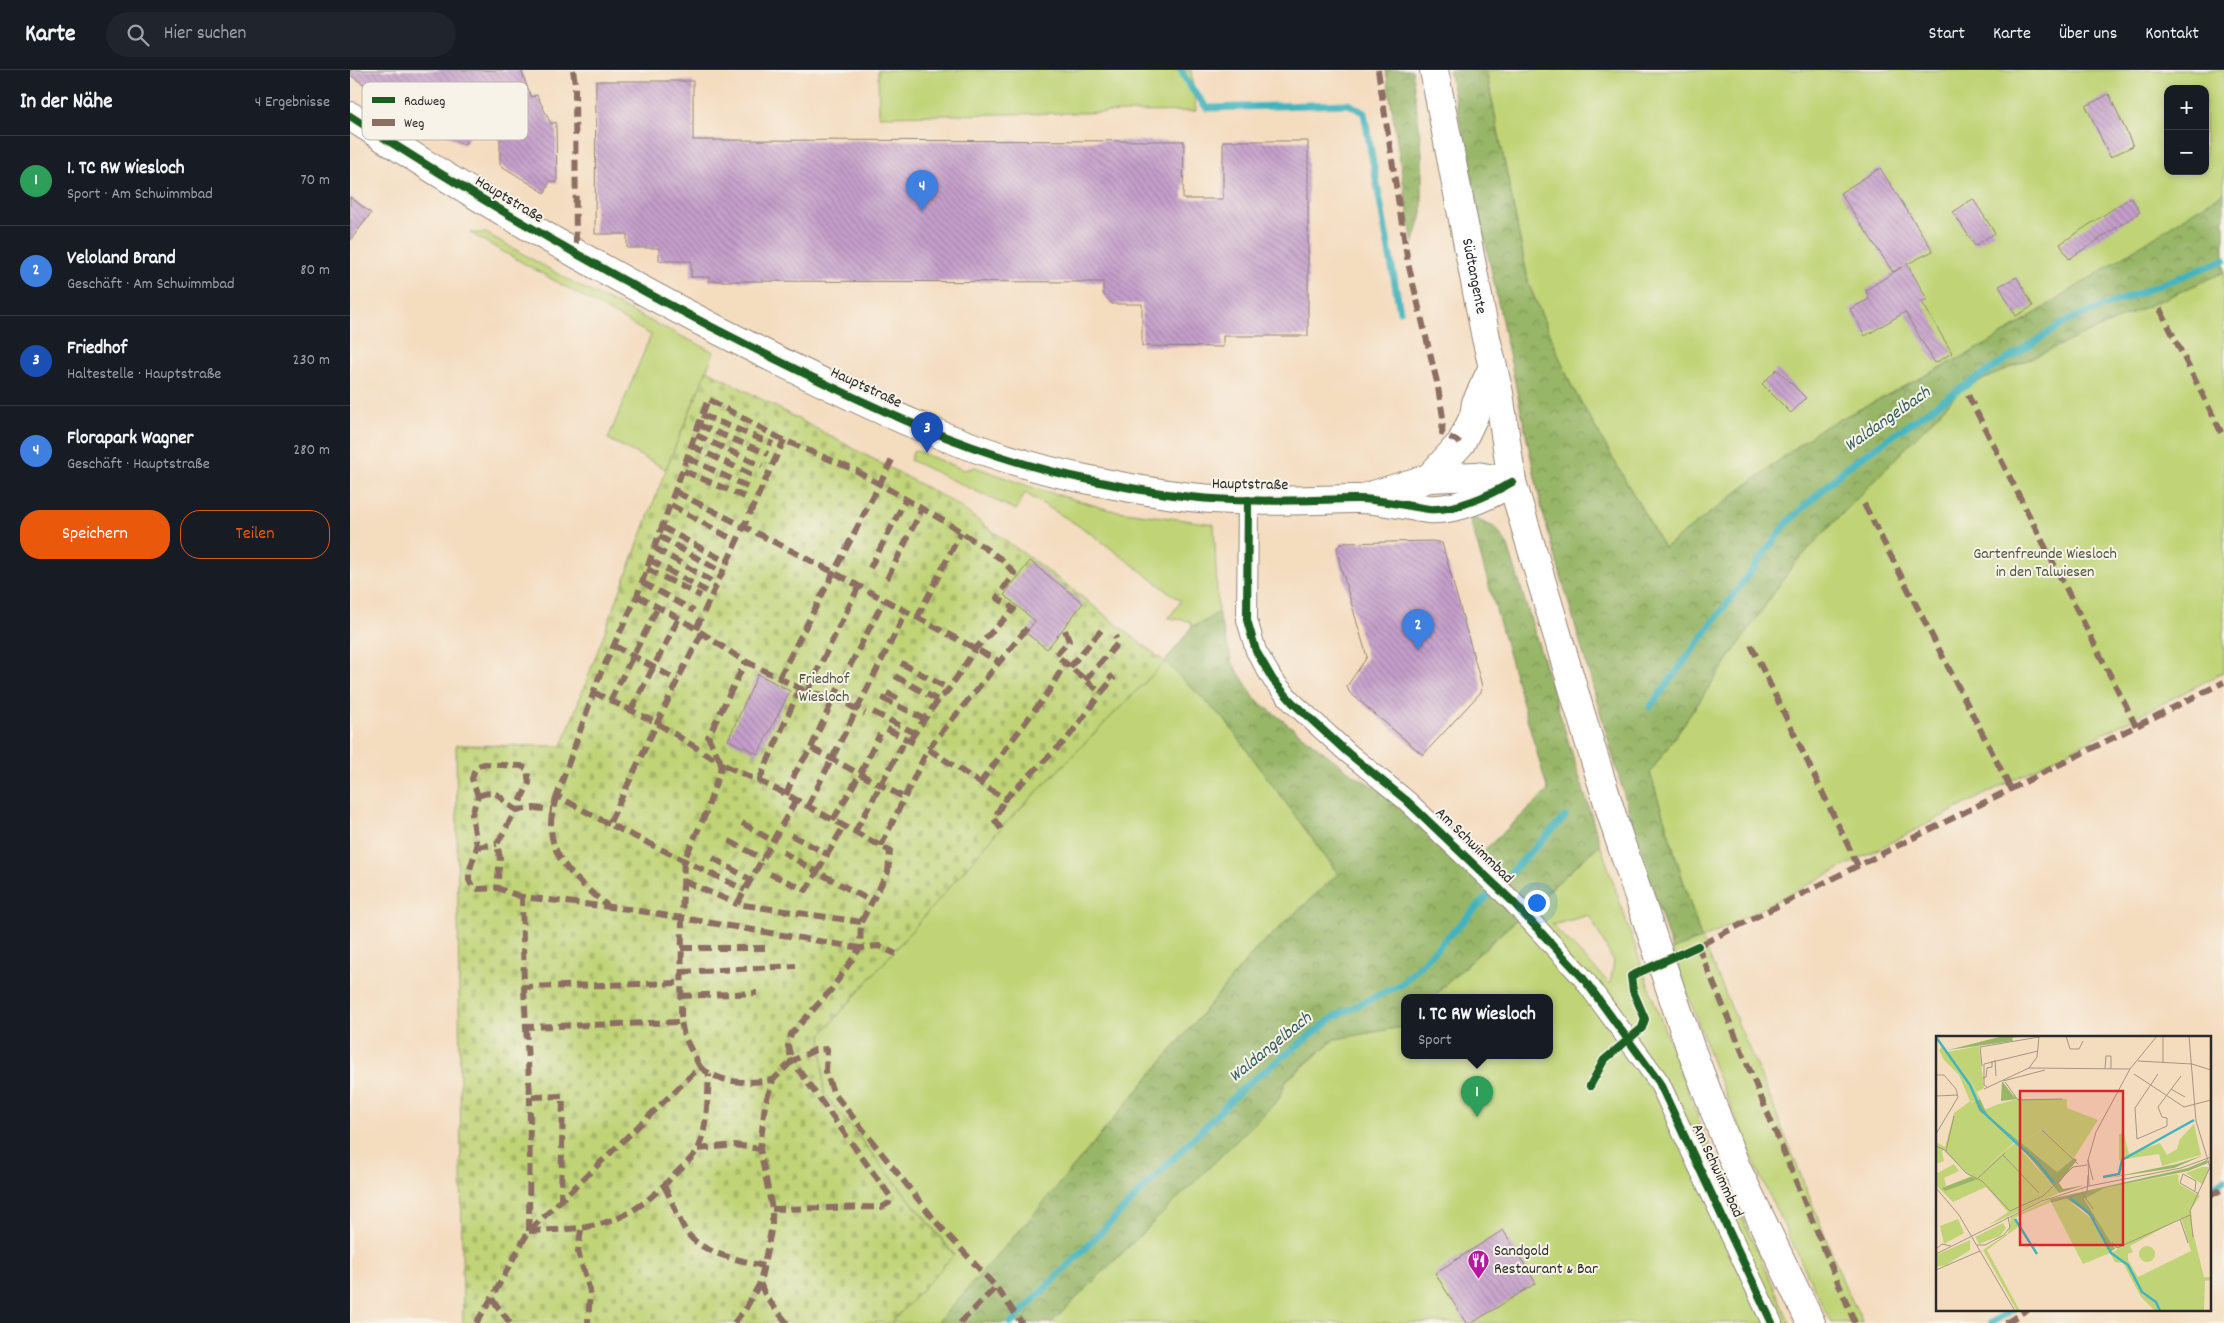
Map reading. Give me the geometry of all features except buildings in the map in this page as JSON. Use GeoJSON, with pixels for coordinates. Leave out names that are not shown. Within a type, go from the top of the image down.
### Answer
{"type":"FeatureCollection","features":[{"type":"Feature","properties":{"kind":"street","name":"Südtangente"},"geometry":{"type":"LineString","coordinates":[[1434,70],[1493,367],[1512,482],[1614,823],[1690,1047],[1736,1166],[1811,1323]]}},
{"type":"Feature","properties":{"kind":"street","name":"Hauptstraße"},"geometry":{"type":"LineString","coordinates":[[350,116],[362,124]]}},
{"type":"Feature","properties":{"kind":"street","name":"Hauptstraße"},"geometry":{"type":"LineString","coordinates":[[387,140],[471,194],[653,297],[852,397],[937,435],[1010,460],[1087,480],[1192,497],[1248,500],[1363,498],[1434,509],[1483,499],[1512,482]]}},
{"type":"Feature","properties":{"kind":"street"},"geometry":{"type":"LineString","coordinates":[[1429,478],[1461,443],[1474,416],[1476,403],[1493,367]]}},
{"type":"Feature","properties":{"kind":"street","name":"Hauptstraße"},"geometry":{"type":"LineString","coordinates":[[1363,498],[1429,478],[1477,476],[1512,482]]}},
{"type":"Feature","properties":{"kind":"street","name":"Am Schwimmbad"},"geometry":{"type":"LineString","coordinates":[[1248,500],[1246,620],[1256,651],[1273,680],[1292,702],[1348,754],[1406,800],[1512,901],[1583,978],[1659,1082],[1772,1323]]}},
{"type":"Feature","properties":{"kind":"green space"},"geometry":{"type":"Polygon","coordinates":[[[878,70],[1191,70],[1196,111],[879,116],[878,70]]]}},
{"type":"Feature","properties":{"kind":"green space"},"geometry":{"type":"Polygon","coordinates":[[[1386,70],[1412,70],[1422,153],[1422,214],[1413,245],[1386,70]]]}},
{"type":"Feature","properties":{"kind":"green space"},"geometry":{"type":"Polygon","coordinates":[[[1449,70],[1486,70],[1529,285],[1571,385],[1664,548],[1819,430],[1989,343],[2224,192],[2224,272],[1962,389],[1793,565],[1650,773],[1701,939],[1672,950],[1629,812],[1542,510],[1449,70]]]}},
{"type":"Feature","properties":{"kind":"green space"},"geometry":{"type":"Polygon","coordinates":[[[1486,70],[2224,70],[2224,192],[1989,343],[1819,430],[1664,548],[1571,385],[1529,285],[1486,70]]]}},
{"type":"Feature","properties":{"kind":"green space"},"geometry":{"type":"Polygon","coordinates":[[[470,233],[486,233],[581,287],[714,352],[666,469],[608,439],[651,335],[470,233]]]}},
{"type":"Feature","properties":{"kind":"green space","name":"Gartenfreunde Wiesloch in den Talwiesen"},"geometry":{"type":"Polygon","coordinates":[[[2224,272],[2224,672],[1702,939],[1772,1103],[1845,1286],[1863,1323],[1831,1323],[1760,1176],[1714,1067],[1672,950],[1701,938],[1650,773],[1793,565],[1962,389],[2224,272]]]}},
{"type":"Feature","properties":{"kind":"green space","name":"Friedhof Wiesloch"},"geometry":{"type":"Polygon","coordinates":[[[707,370],[953,502],[1068,586],[1165,662],[1000,829],[821,1035],[824,1094],[954,1255],[891,1323],[463,1323],[456,745],[562,746],[666,469],[707,370]]]}},
{"type":"Feature","properties":{"kind":"green space"},"geometry":{"type":"Polygon","coordinates":[[[914,450],[964,470],[975,467],[1028,486],[1110,510],[1214,524],[1218,612],[1206,621],[1192,626],[1190,621],[1169,618],[1181,601],[1089,532],[1025,493],[1016,510],[910,460],[914,450]]]}},
{"type":"Feature","properties":{"kind":"green space"},"geometry":{"type":"Polygon","coordinates":[[[1469,516],[1496,528],[1508,546],[1600,844],[1436,994],[1401,994],[1401,1027],[1335,1039],[1287,1079],[1279,1099],[1051,1323],[937,1323],[1035,1213],[1257,948],[1338,874],[1225,720],[1165,662],[1192,626],[1206,621],[1218,612],[1232,662],[1255,699],[1351,773],[1481,853],[1548,791],[1469,516]]]}},
{"type":"Feature","properties":{"kind":"green space"},"geometry":{"type":"Polygon","coordinates":[[[1165,662],[1225,720],[1338,874],[1257,948],[1035,1213],[937,1323],[891,1323],[954,1254],[824,1094],[821,1035],[1000,829],[1165,662]]]}},
{"type":"Feature","properties":{"kind":"green space"},"geometry":{"type":"Polygon","coordinates":[[[1600,844],[1652,996],[1704,1134],[1790,1323],[1051,1323],[1278,1099],[1287,1080],[1335,1039],[1401,1027],[1401,1059],[1553,1059],[1553,994],[1436,994],[1600,844]],[[1589,915],[1552,925],[1610,984],[1614,962],[1589,915]]]}},
{"type":"Feature","properties":{"kind":"waterway"},"geometry":{"type":"LineString","coordinates":[[1181,70],[1189,85],[1207,108],[1349,104],[1364,113],[1400,311]]}},
{"type":"Feature","properties":{"kind":"waterway","name":"Waldangelbach"},"geometry":{"type":"LineString","coordinates":[[1650,707],[1787,523],[1846,468],[1957,391],[2069,320],[2224,260]]}},
{"type":"Feature","properties":{"kind":"waterway","name":"Waldangelbach"},"geometry":{"type":"LineString","coordinates":[[1011,1323],[1244,1087],[1334,1017],[1402,984],[1565,817]]}},
{"type":"Feature","properties":{"kind":"waterway"},"geometry":{"type":"LineString","coordinates":[[2212,1187],[2224,1180]]}},
{"type":"Feature","properties":{"kind":"waterway"},"geometry":{"type":"LineString","coordinates":[[1991,1323],[2011,1310]]}},
{"type":"Feature","properties":{"kind":"marked path"},"geometry":{"type":"LineString","coordinates":[[573,70],[575,83],[576,255]]}},
{"type":"Feature","properties":{"kind":"marked path"},"geometry":{"type":"LineString","coordinates":[[1378,70],[1408,263],[1437,382],[1443,417],[1442,433],[1461,443]]}},
{"type":"Feature","properties":{"kind":"marked path"},"geometry":{"type":"LineString","coordinates":[[2160,309],[2224,438]]}},
{"type":"Feature","properties":{"kind":"marked path"},"geometry":{"type":"LineString","coordinates":[[1968,395],[2136,726]]}},
{"type":"Feature","properties":{"kind":"marked path"},"geometry":{"type":"LineString","coordinates":[[609,824],[557,796],[599,677],[637,596],[708,399],[781,439],[857,471],[949,524],[1001,559],[1014,573],[997,598],[1014,609],[976,648],[949,689],[933,707],[910,740]]}},
{"type":"Feature","properties":{"kind":"marked path"},"geometry":{"type":"LineString","coordinates":[[702,415],[773,444]]}},
{"type":"Feature","properties":{"kind":"marked path"},"geometry":{"type":"LineString","coordinates":[[699,425],[768,454]]}},
{"type":"Feature","properties":{"kind":"marked path"},"geometry":{"type":"LineString","coordinates":[[696,435],[762,466]]}},
{"type":"Feature","properties":{"kind":"marked path"},"geometry":{"type":"LineString","coordinates":[[696,629],[784,440]]}},
{"type":"Feature","properties":{"kind":"marked path"},"geometry":{"type":"LineString","coordinates":[[692,446],[756,477]]}},
{"type":"Feature","properties":{"kind":"marked path"},"geometry":{"type":"LineString","coordinates":[[688,458],[750,488]]}},
{"type":"Feature","properties":{"kind":"marked path"},"geometry":{"type":"LineString","coordinates":[[779,678],[892,460]]}},
{"type":"Feature","properties":{"kind":"marked path"},"geometry":{"type":"LineString","coordinates":[[684,471],[745,497]]}},
{"type":"Feature","properties":{"kind":"marked path"},"geometry":{"type":"LineString","coordinates":[[676,492],[833,572],[998,661]]}},
{"type":"Feature","properties":{"kind":"marked path"},"geometry":{"type":"LineString","coordinates":[[870,568],[906,499]]}},
{"type":"Feature","properties":{"kind":"marked path"},"geometry":{"type":"LineString","coordinates":[[1864,504],[2011,789]]}},
{"type":"Feature","properties":{"kind":"marked path"},"geometry":{"type":"LineString","coordinates":[[671,505],[730,538]]}},
{"type":"Feature","properties":{"kind":"marked path"},"geometry":{"type":"LineString","coordinates":[[887,579],[922,509]]}},
{"type":"Feature","properties":{"kind":"marked path"},"geometry":{"type":"LineString","coordinates":[[662,527],[721,559]]}},
{"type":"Feature","properties":{"kind":"marked path"},"geometry":{"type":"LineString","coordinates":[[917,618],[961,532]]}},
{"type":"Feature","properties":{"kind":"marked path"},"geometry":{"type":"LineString","coordinates":[[659,536],[716,569]]}},
{"type":"Feature","properties":{"kind":"marked path"},"geometry":{"type":"LineString","coordinates":[[655,548],[711,581]]}},
{"type":"Feature","properties":{"kind":"marked path"},"geometry":{"type":"LineString","coordinates":[[650,560],[706,591]]}},
{"type":"Feature","properties":{"kind":"marked path"},"geometry":{"type":"LineString","coordinates":[[647,569],[701,596]]}},
{"type":"Feature","properties":{"kind":"marked path"},"geometry":{"type":"LineString","coordinates":[[642,582],[694,611]]}},
{"type":"Feature","properties":{"kind":"marked path"},"geometry":{"type":"LineString","coordinates":[[859,586],[807,692],[834,697],[884,600]]}},
{"type":"Feature","properties":{"kind":"marked path"},"geometry":{"type":"LineString","coordinates":[[637,596],[684,621],[741,659],[807,692]]}},
{"type":"Feature","properties":{"kind":"marked path"},"geometry":{"type":"LineString","coordinates":[[610,701],[658,607]]}},
{"type":"Feature","properties":{"kind":"marked path"},"geometry":{"type":"LineString","coordinates":[[808,806],[906,612]]}},
{"type":"Feature","properties":{"kind":"marked path"},"geometry":{"type":"LineString","coordinates":[[631,710],[679,618]]}},
{"type":"Feature","properties":{"kind":"marked path"},"geometry":{"type":"LineString","coordinates":[[881,846],[928,749],[1028,627]]}},
{"type":"Feature","properties":{"kind":"marked path"},"geometry":{"type":"LineString","coordinates":[[1070,667],[1104,627]]}},
{"type":"Feature","properties":{"kind":"marked path"},"geometry":{"type":"LineString","coordinates":[[1065,630],[1069,641],[1056,655],[1101,693],[1113,679],[1109,675]]}},
{"type":"Feature","properties":{"kind":"marked path"},"geometry":{"type":"LineString","coordinates":[[702,633],[609,824],[745,890]]}},
{"type":"Feature","properties":{"kind":"marked path"},"geometry":{"type":"LineString","coordinates":[[1085,680],[1118,643],[1115,636]]}},
{"type":"Feature","properties":{"kind":"marked path"},"geometry":{"type":"LineString","coordinates":[[613,645],[677,680]]}},
{"type":"Feature","properties":{"kind":"marked path"},"geometry":{"type":"LineString","coordinates":[[1751,645],[1858,866]]}},
{"type":"Feature","properties":{"kind":"marked path"},"geometry":{"type":"LineString","coordinates":[[700,1067],[684,1036],[681,1022],[682,918],[860,948],[861,922],[888,872],[890,851],[780,791],[722,764],[708,737],[746,661]]}},
{"type":"Feature","properties":{"kind":"marked path"},"geometry":{"type":"LineString","coordinates":[[901,663],[949,689]]}},
{"type":"Feature","properties":{"kind":"marked path"},"geometry":{"type":"LineString","coordinates":[[980,783],[1049,691],[1065,663]]}},
{"type":"Feature","properties":{"kind":"marked path"},"geometry":{"type":"LineString","coordinates":[[895,676],[939,701]]}},
{"type":"Feature","properties":{"kind":"marked path"},"geometry":{"type":"LineString","coordinates":[[1855,1323],[1698,946],[2224,682]]}},
{"type":"Feature","properties":{"kind":"marked path"},"geometry":{"type":"LineString","coordinates":[[759,781],[800,688]]}},
{"type":"Feature","properties":{"kind":"marked path"},"geometry":{"type":"LineString","coordinates":[[593,692],[657,723],[722,764],[706,813],[684,860],[682,918],[628,909],[522,897],[524,987],[680,983]]}},
{"type":"Feature","properties":{"kind":"marked path"},"geometry":{"type":"LineString","coordinates":[[887,693],[901,700]]}},
{"type":"Feature","properties":{"kind":"marked path"},"geometry":{"type":"LineString","coordinates":[[928,749],[1005,799],[1067,739],[1101,693]]}},
{"type":"Feature","properties":{"kind":"marked path"},"geometry":{"type":"LineString","coordinates":[[811,748],[834,697],[865,714]]}},
{"type":"Feature","properties":{"kind":"marked path"},"geometry":{"type":"LineString","coordinates":[[882,698],[925,719]]}},
{"type":"Feature","properties":{"kind":"marked path"},"geometry":{"type":"LineString","coordinates":[[873,712],[915,733]]}},
{"type":"Feature","properties":{"kind":"marked path"},"geometry":{"type":"LineString","coordinates":[[887,729],[918,745]]}},
{"type":"Feature","properties":{"kind":"marked path"},"geometry":{"type":"LineString","coordinates":[[833,820],[860,774],[880,734]]}},
{"type":"Feature","properties":{"kind":"marked path"},"geometry":{"type":"LineString","coordinates":[[855,832],[903,744]]}},
{"type":"Feature","properties":{"kind":"marked path"},"geometry":{"type":"LineString","coordinates":[[786,795],[795,773],[811,748],[905,798]]}},
{"type":"Feature","properties":{"kind":"marked path"},"geometry":{"type":"LineString","coordinates":[[478,796],[496,794],[516,810],[529,783],[527,769],[521,766],[484,764],[478,766],[472,779],[478,796],[472,814],[477,847],[469,872],[469,880],[472,886],[478,889],[497,888]]}},
{"type":"Feature","properties":{"kind":"marked path"},"geometry":{"type":"LineString","coordinates":[[557,796],[552,815],[551,831],[554,846],[570,872],[608,906]]}},
{"type":"Feature","properties":{"kind":"marked path"},"geometry":{"type":"LineString","coordinates":[[1001,829],[994,819],[1005,799]]}},
{"type":"Feature","properties":{"kind":"marked path"},"geometry":{"type":"LineString","coordinates":[[796,800],[737,904],[861,922]]}},
{"type":"Feature","properties":{"kind":"marked path"},"geometry":{"type":"LineString","coordinates":[[522,897],[497,888],[500,858],[497,844],[516,810],[534,808],[552,810]]}},
{"type":"Feature","properties":{"kind":"marked path"},"geometry":{"type":"LineString","coordinates":[[742,823],[773,841]]}},
{"type":"Feature","properties":{"kind":"marked path"},"geometry":{"type":"LineString","coordinates":[[817,872],[844,826]]}},
{"type":"Feature","properties":{"kind":"marked path"},"geometry":{"type":"LineString","coordinates":[[791,835],[827,854]]}},
{"type":"Feature","properties":{"kind":"marked path"},"geometry":{"type":"LineString","coordinates":[[729,841],[763,859]]}},
{"type":"Feature","properties":{"kind":"marked path"},"geometry":{"type":"LineString","coordinates":[[477,847],[497,844]]}},
{"type":"Feature","properties":{"kind":"marked path"},"geometry":{"type":"LineString","coordinates":[[770,874],[806,890],[817,872],[783,852]]}},
{"type":"Feature","properties":{"kind":"marked path"},"geometry":{"type":"LineString","coordinates":[[713,858],[751,880]]}},
{"type":"Feature","properties":{"kind":"marked path"},"geometry":{"type":"LineString","coordinates":[[823,875],[873,902]]}},
{"type":"Feature","properties":{"kind":"marked path"},"geometry":{"type":"LineString","coordinates":[[684,881],[737,904]]}},
{"type":"Feature","properties":{"kind":"marked path"},"geometry":{"type":"LineString","coordinates":[[787,1323],[766,1297],[760,1283],[772,1226],[772,1209],[760,1149],[765,1104],[773,1080],[792,1061],[788,1046],[791,1034],[831,990],[860,948],[879,946],[896,954]]}},
{"type":"Feature","properties":{"kind":"marked path"},"geometry":{"type":"LineString","coordinates":[[681,948],[770,948]]}},
{"type":"Feature","properties":{"kind":"marked path"},"geometry":{"type":"LineString","coordinates":[[681,972],[796,966]]}},
{"type":"Feature","properties":{"kind":"marked path"},"geometry":{"type":"LineString","coordinates":[[524,987],[526,1027],[681,1022]]}},
{"type":"Feature","properties":{"kind":"marked path"},"geometry":{"type":"LineString","coordinates":[[680,996],[757,993]]}},
{"type":"Feature","properties":{"kind":"marked path"},"geometry":{"type":"LineString","coordinates":[[526,1027],[530,1097],[563,1096],[561,1200]]}},
{"type":"Feature","properties":{"kind":"marked path"},"geometry":{"type":"LineString","coordinates":[[772,1209],[882,1207],[889,1203],[890,1196],[792,1061],[815,1050],[827,1049],[826,1072],[833,1092],[937,1223],[996,1287],[1022,1323]]}},
{"type":"Feature","properties":{"kind":"marked path"},"geometry":{"type":"LineString","coordinates":[[476,1323],[529,1231],[700,1067],[726,1080],[744,1082],[773,1080]]}},
{"type":"Feature","properties":{"kind":"marked path"},"geometry":{"type":"LineString","coordinates":[[529,1231],[572,1229],[607,1222],[623,1216],[655,1194],[698,1149],[705,1123],[709,1074]]}},
{"type":"Feature","properties":{"kind":"marked path"},"geometry":{"type":"LineString","coordinates":[[529,1231],[530,1097]]}},
{"type":"Feature","properties":{"kind":"marked path"},"geometry":{"type":"LineString","coordinates":[[698,1149],[734,1145],[760,1149]]}},
{"type":"Feature","properties":{"kind":"marked path"},"geometry":{"type":"LineString","coordinates":[[664,1186],[690,1237],[709,1250],[719,1254],[763,1266]]}},
{"type":"Feature","properties":{"kind":"marked path"},"geometry":{"type":"LineString","coordinates":[[2212,1195],[2224,1188]]}},
{"type":"Feature","properties":{"kind":"marked path"},"geometry":{"type":"LineString","coordinates":[[581,1230],[578,1252],[590,1291],[588,1323]]}},
{"type":"Feature","properties":{"kind":"marked path"},"geometry":{"type":"LineString","coordinates":[[734,1323],[746,1308],[760,1283]]}},
{"type":"Feature","properties":{"kind":"marked path"},"geometry":{"type":"LineString","coordinates":[[960,1323],[996,1287]]}},
{"type":"Feature","properties":{"kind":"marked path"},"geometry":{"type":"LineString","coordinates":[[492,1299],[510,1323]]}},
{"type":"Feature","properties":{"kind":"marked path"},"geometry":{"type":"LineString","coordinates":[[2006,1323],[2026,1310]]}},
{"type":"Feature","properties":{"kind":"cycle path"},"geometry":{"type":"LineString","coordinates":[[350,116],[362,124]]}},
{"type":"Feature","properties":{"kind":"cycle path"},"geometry":{"type":"LineString","coordinates":[[388,140],[450,180],[552,240],[708,325],[881,410],[1004,458],[1047,470],[1127,487],[1165,494],[1231,500],[1363,499],[1439,509],[1472,501],[1512,482]]}},
{"type":"Feature","properties":{"kind":"cycle path"},"geometry":{"type":"LineString","coordinates":[[1248,500],[1247,620],[1256,651],[1273,680],[1292,702],[1348,753],[1406,800],[1512,901],[1583,978],[1659,1082],[1772,1323]]}},
{"type":"Feature","properties":{"kind":"cycle path"},"geometry":{"type":"LineString","coordinates":[[1590,1086],[1604,1060],[1642,1028],[1645,1019],[1633,991],[1631,976],[1698,946]]}},
{"type":"Feature","properties":{"kind":"place","name":"Florapark Wagner"},"geometry":{"type":"Point","coordinates":[922,211]}},
{"type":"Feature","properties":{"kind":"place","name":"Friedhof"},"geometry":{"type":"Point","coordinates":[927,453]}},
{"type":"Feature","properties":{"kind":"place","name":"Veloland Brand"},"geometry":{"type":"Point","coordinates":[1418,650]}},
{"type":"Feature","properties":{"kind":"place","name":"1. TC RW Wiesloch"},"geometry":{"type":"Point","coordinates":[1477,1117]}},
{"type":"Feature","properties":{"kind":"place","name":"Sandgold Restaurant & Bar"},"geometry":{"type":"Point","coordinates":[1478,1279]}}]}
